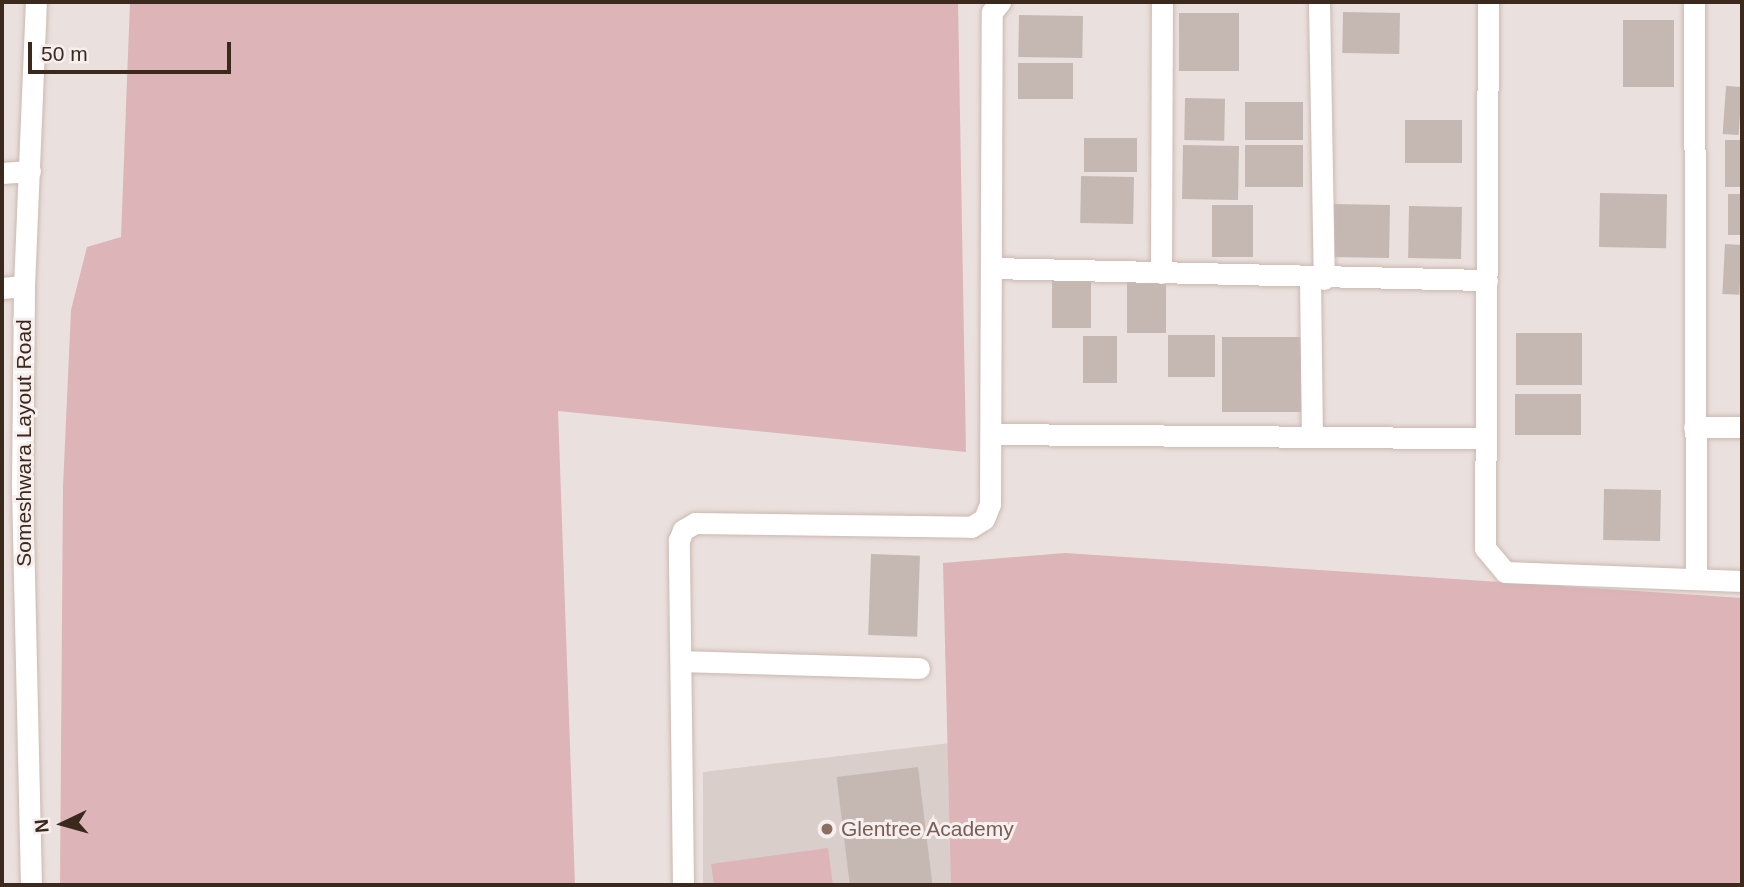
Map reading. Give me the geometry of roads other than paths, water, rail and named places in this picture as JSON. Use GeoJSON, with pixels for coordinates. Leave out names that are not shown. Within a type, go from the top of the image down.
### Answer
{"type":"FeatureCollection","features":[{"type":"Feature","properties":{"kind":"street","name":"Someshwara Layout Road"},"geometry":{"type":"LineString","coordinates":[[31,885],[22,483],[24,286],[36,2]]}},
{"type":"Feature","properties":{"kind":"street"},"geometry":{"type":"LineString","coordinates":[[683,885],[679,540],[683,530],[695,523],[971,527],[984,519],[990,504],[992,12],[1000,2]]}},
{"type":"Feature","properties":{"kind":"street"},"geometry":{"type":"LineString","coordinates":[[1161,273],[1162,2]]}},
{"type":"Feature","properties":{"kind":"street"},"geometry":{"type":"LineString","coordinates":[[1312,437],[1317,279],[1319,2]]}},
{"type":"Feature","properties":{"kind":"street"},"geometry":{"type":"LineString","coordinates":[[1488,2],[1485,548],[1506,572],[1742,581]]}},
{"type":"Feature","properties":{"kind":"street"},"geometry":{"type":"LineString","coordinates":[[1694,2],[1696,578]]}},
{"type":"Feature","properties":{"kind":"street"},"geometry":{"type":"LineString","coordinates":[[2,173],[30,171]]}},
{"type":"Feature","properties":{"kind":"street"},"geometry":{"type":"LineString","coordinates":[[992,268],[1317,279],[1487,280]]}},
{"type":"Feature","properties":{"kind":"street"},"geometry":{"type":"LineString","coordinates":[[2,288],[24,286]]}},
{"type":"Feature","properties":{"kind":"street"},"geometry":{"type":"LineString","coordinates":[[1694,427],[1742,427]]}},
{"type":"Feature","properties":{"kind":"street"},"geometry":{"type":"LineString","coordinates":[[991,434],[1486,438]]}},
{"type":"Feature","properties":{"kind":"street"},"geometry":{"type":"LineString","coordinates":[[681,662],[919,668]]}},
{"type":"Feature","properties":{"kind":"place","name":"Glentree Academy"},"geometry":{"type":"Point","coordinates":[827,829]}}]}
